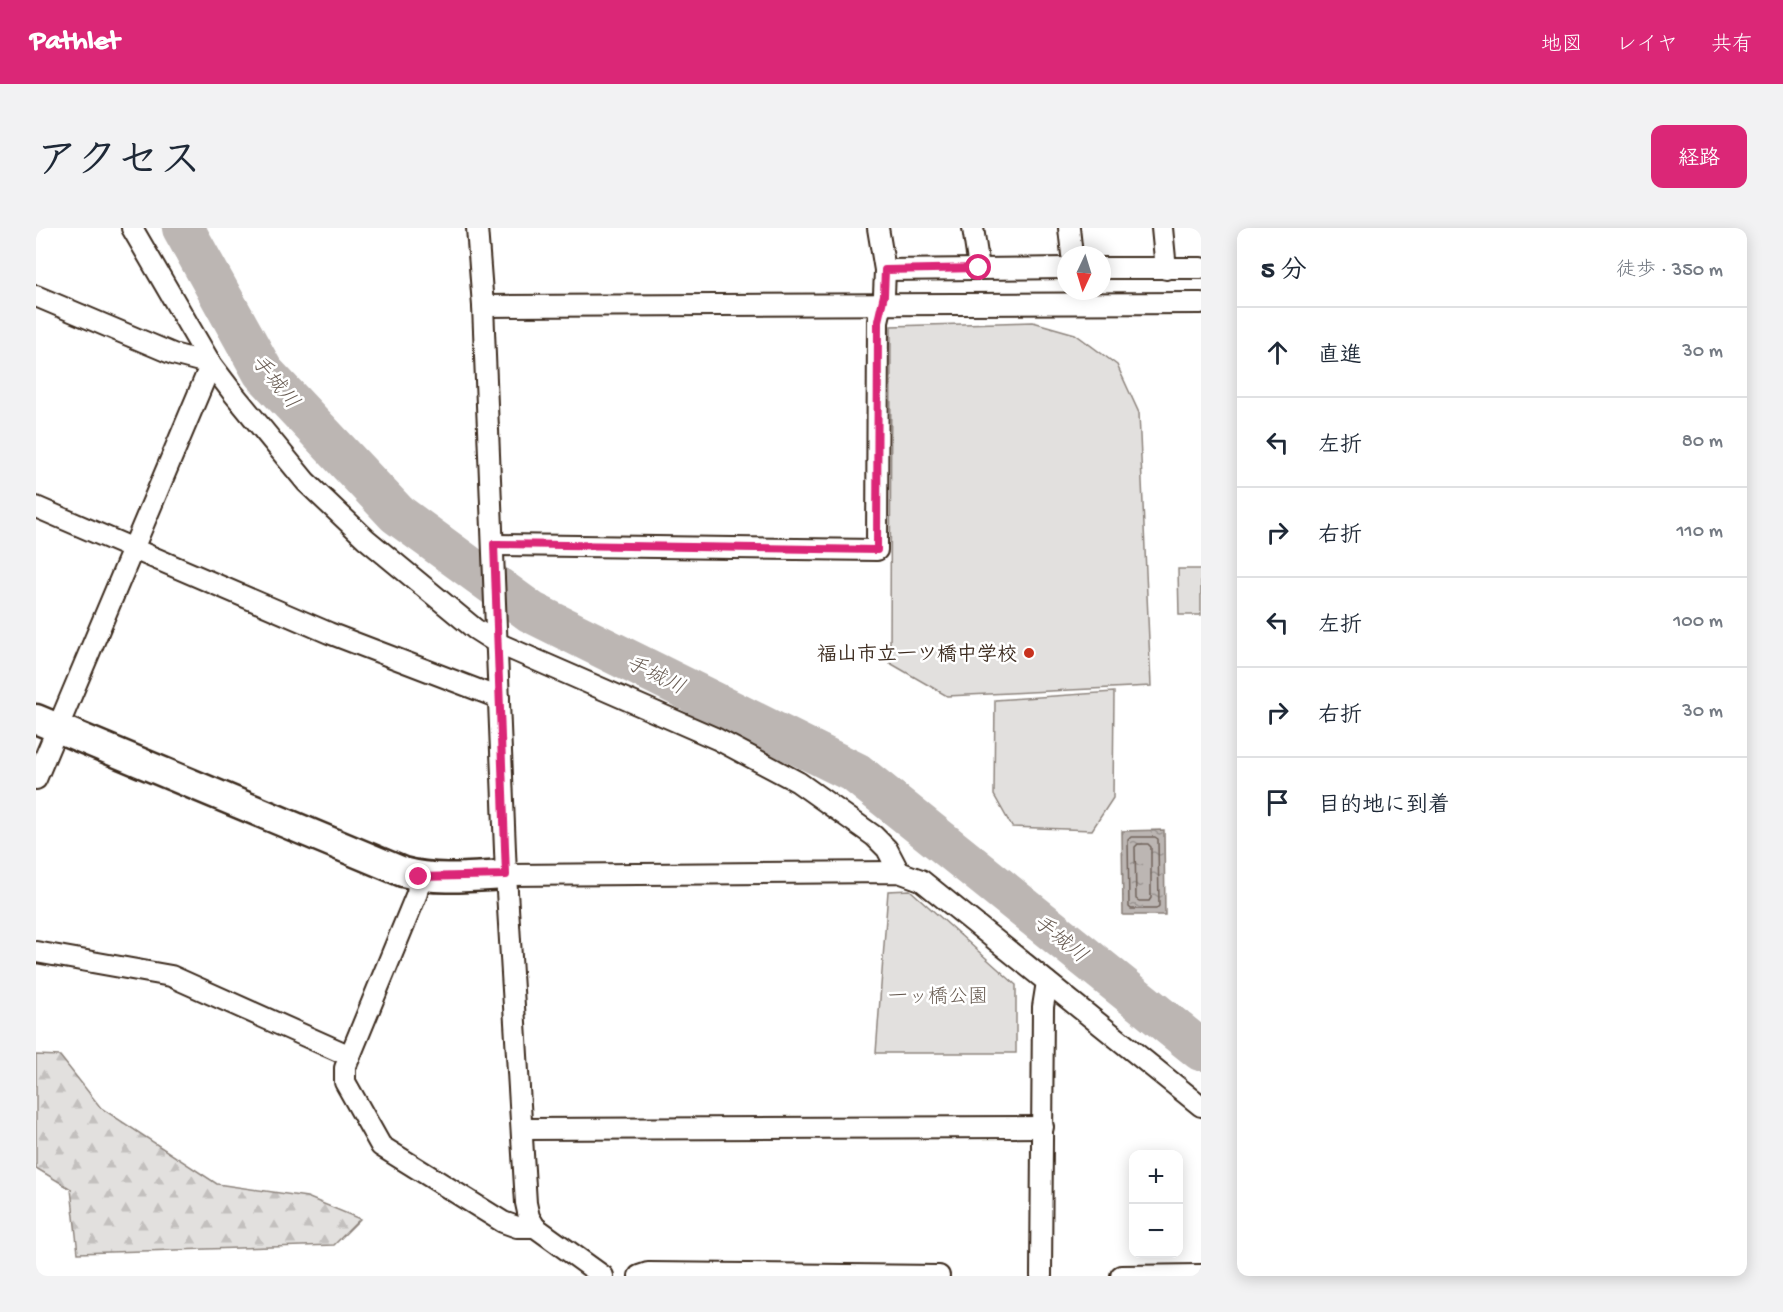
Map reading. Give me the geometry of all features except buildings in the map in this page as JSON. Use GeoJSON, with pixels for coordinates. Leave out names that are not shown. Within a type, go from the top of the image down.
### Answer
{"type":"FeatureCollection","features":[{"type":"Feature","properties":{"kind":"street"},"geometry":{"type":"LineString","coordinates":[[132,228],[212,364],[232,393],[306,482],[366,539],[475,629],[496,635],[717,739],[798,782],[874,836],[887,849],[899,872]]}},
{"type":"Feature","properties":{"kind":"street"},"geometry":{"type":"LineString","coordinates":[[477,228],[483,306],[494,550],[506,875],[526,1203],[535,1227],[603,1276]]}},
{"type":"Feature","properties":{"kind":"street"},"geometry":{"type":"LineString","coordinates":[[494,550],[877,550],[878,321],[884,295],[885,270],[878,228]]}},
{"type":"Feature","properties":{"kind":"street"},"geometry":{"type":"LineString","coordinates":[[974,228],[979,268]]}},
{"type":"Feature","properties":{"kind":"street"},"geometry":{"type":"LineString","coordinates":[[1069,228],[1071,246]]}},
{"type":"Feature","properties":{"kind":"street"},"geometry":{"type":"LineString","coordinates":[[1162,228],[1166,269]]}},
{"type":"Feature","properties":{"kind":"street"},"geometry":{"type":"LineString","coordinates":[[885,270],[1057,268]]}},
{"type":"Feature","properties":{"kind":"street"},"geometry":{"type":"LineString","coordinates":[[1111,268],[1201,268]]}},
{"type":"Feature","properties":{"kind":"street"},"geometry":{"type":"LineString","coordinates":[[36,296],[173,354],[212,364]]}},
{"type":"Feature","properties":{"kind":"street"},"geometry":{"type":"LineString","coordinates":[[483,306],[1201,303]]}},
{"type":"Feature","properties":{"kind":"street"},"geometry":{"type":"LineString","coordinates":[[36,779],[47,723],[134,550],[212,364]]}},
{"type":"Feature","properties":{"kind":"street"},"geometry":{"type":"LineString","coordinates":[[36,507],[328,633],[499,698]]}},
{"type":"Feature","properties":{"kind":"street"},"geometry":{"type":"LineString","coordinates":[[47,723],[419,877],[899,872],[921,880],[1201,1106]]}},
{"type":"Feature","properties":{"kind":"street"},"geometry":{"type":"LineString","coordinates":[[419,877],[417,893],[345,1068],[345,1082],[381,1146],[503,1222],[517,1227],[535,1227]]}},
{"type":"Feature","properties":{"kind":"street"},"geometry":{"type":"LineString","coordinates":[[36,952],[171,976],[350,1056]]}},
{"type":"Feature","properties":{"kind":"street"},"geometry":{"type":"LineString","coordinates":[[1041,1276],[1043,1007],[1047,982]]}},
{"type":"Feature","properties":{"kind":"street"},"geometry":{"type":"LineString","coordinates":[[522,1129],[1043,1127]]}},
{"type":"Feature","properties":{"kind":"street"},"geometry":{"type":"LineString","coordinates":[[639,1276],[659,1274],[939,1276]]}},
{"type":"Feature","properties":{"kind":"street"},"geometry":{"type":"LineString","coordinates":[[1121,1276],[1201,1275]]}},
{"type":"Feature","properties":{"kind":"green space"},"geometry":{"type":"Polygon","coordinates":[[[1033,322],[1075,334],[1117,365],[1139,413],[1151,686],[947,696],[890,663],[891,326],[1033,322]]]}},
{"type":"Feature","properties":{"kind":"green space"},"geometry":{"type":"Polygon","coordinates":[[[1178,569],[1201,569],[1201,615],[1179,615],[1178,569]]]}},
{"type":"Feature","properties":{"kind":"green space"},"geometry":{"type":"Polygon","coordinates":[[[1114,692],[1113,798],[1092,830],[1012,827],[994,795],[995,700],[1114,692]]]}},
{"type":"Feature","properties":{"kind":"green space","name":"一ッ橋公園"},"geometry":{"type":"Polygon","coordinates":[[[910,890],[1016,985],[1016,1053],[876,1053],[888,891],[910,890]]]}},
{"type":"Feature","properties":{"kind":"green space"},"geometry":{"type":"Polygon","coordinates":[[[36,1055],[60,1056],[101,1108],[217,1184],[307,1197],[360,1219],[334,1245],[78,1253],[71,1189],[36,1168],[36,1055]]]}},
{"type":"Feature","properties":{"kind":"water"},"geometry":{"type":"Polygon","coordinates":[[[1164,830],[1165,915],[1123,915],[1122,831],[1164,830]]]}},
{"type":"Feature","properties":{"kind":"waterway","name":"手城川"},"geometry":{"type":"LineString","coordinates":[[183,228],[263,372],[397,514],[531,612],[856,773],[1201,1050]]}},
{"type":"Feature","properties":{"kind":"place","name":"福山市立一ツ橋中学校"},"geometry":{"type":"Point","coordinates":[1029,653]}},
{"type":"Feature","properties":{"kind":"route"},"geometry":{"type":"LineString","coordinates":[[419,877],[506,875],[494,544],[877,550],[878,321],[884,295],[885,270],[979,268]]}}]}
